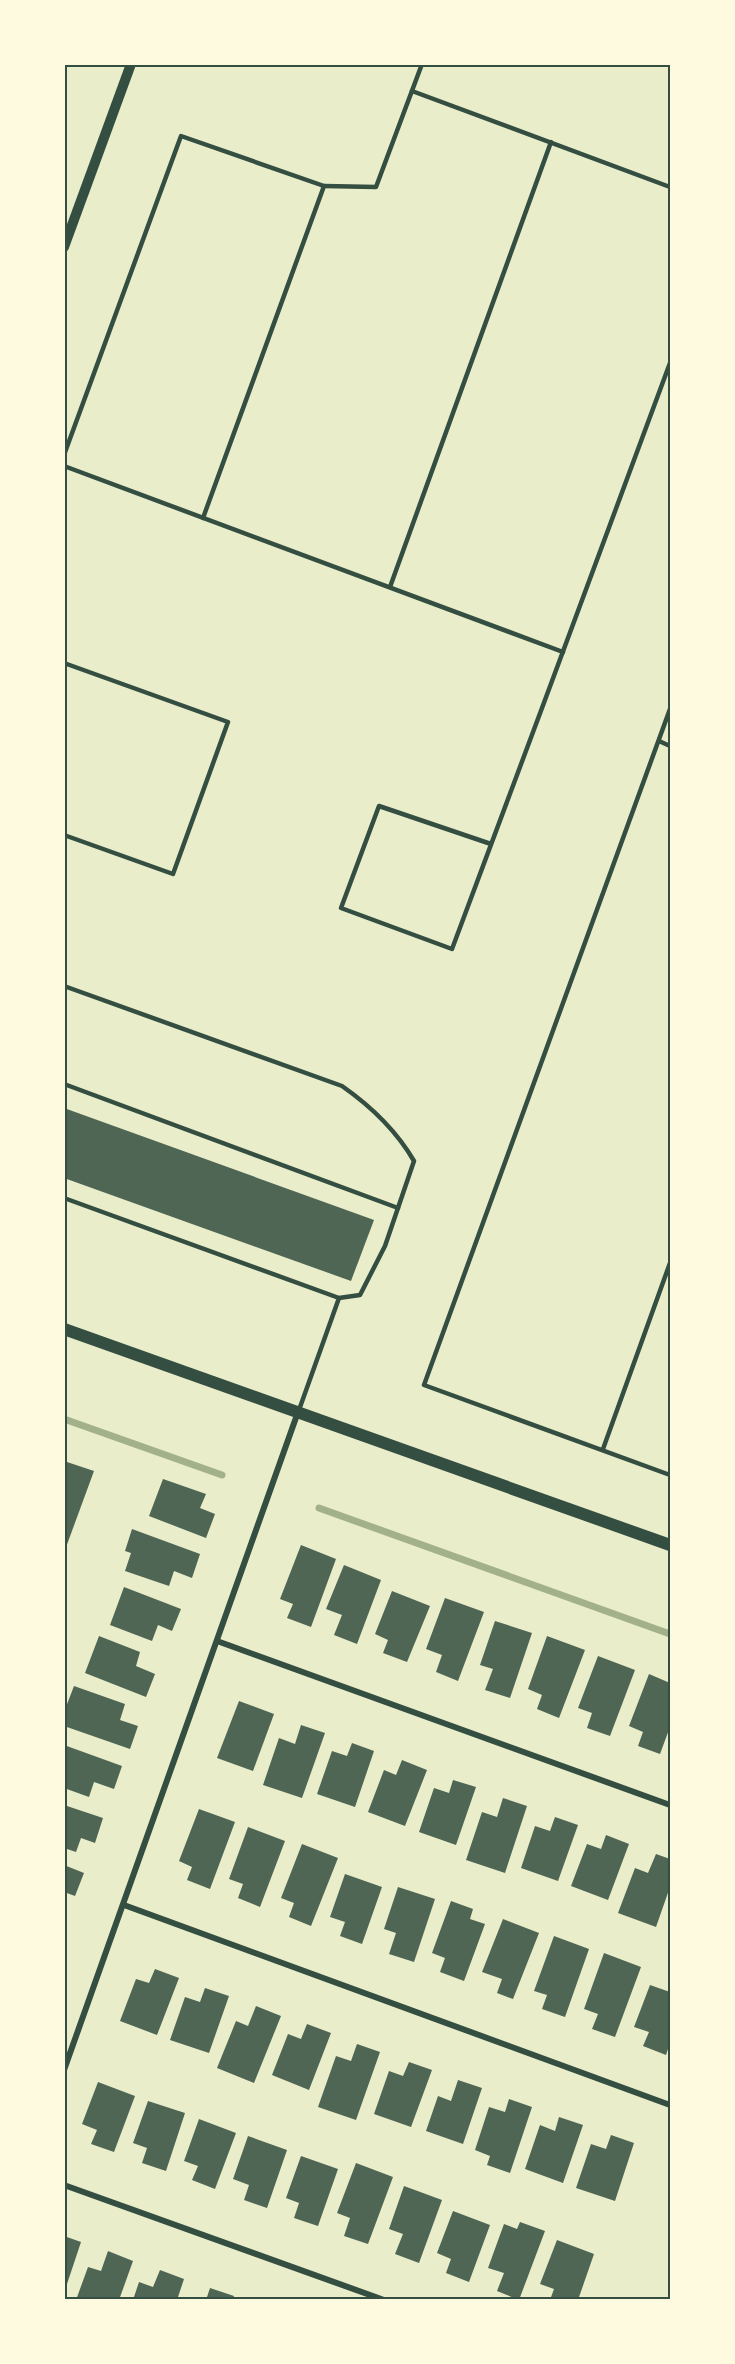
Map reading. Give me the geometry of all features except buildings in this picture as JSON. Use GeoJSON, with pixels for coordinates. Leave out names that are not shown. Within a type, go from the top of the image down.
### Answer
{"type":"FeatureCollection","features":[{"type":"Feature","properties":{"kind":"main road"},"geometry":{"type":"LineString","coordinates":[[64,1329],[670,1545]]}},
{"type":"Feature","properties":{"kind":"street"},"geometry":{"type":"LineString","coordinates":[[64,246],[131,64]]}},
{"type":"Feature","properties":{"kind":"street"},"geometry":{"type":"LineString","coordinates":[[64,2070],[298,1412]]}},
{"type":"Feature","properties":{"kind":"street"},"geometry":{"type":"LineString","coordinates":[[217,1641],[670,1805]]}},
{"type":"Feature","properties":{"kind":"street"},"geometry":{"type":"LineString","coordinates":[[124,1905],[670,2105]]}},
{"type":"Feature","properties":{"kind":"street"},"geometry":{"type":"LineString","coordinates":[[64,2186],[384,2300]]}},
{"type":"Feature","properties":{"kind":"lane"},"geometry":{"type":"LineString","coordinates":[[64,455],[181,136],[324,186],[376,188],[422,64]]}},
{"type":"Feature","properties":{"kind":"lane"},"geometry":{"type":"LineString","coordinates":[[412,91],[670,187]]}},
{"type":"Feature","properties":{"kind":"lane"},"geometry":{"type":"LineString","coordinates":[[390,587],[551,142]]}},
{"type":"Feature","properties":{"kind":"lane"},"geometry":{"type":"LineString","coordinates":[[203,518],[324,186]]}},
{"type":"Feature","properties":{"kind":"lane"},"geometry":{"type":"LineString","coordinates":[[491,844],[380,806],[341,908],[452,950],[670,363]]}},
{"type":"Feature","properties":{"kind":"lane"},"geometry":{"type":"LineString","coordinates":[[64,466],[563,652]]}},
{"type":"Feature","properties":{"kind":"lane"},"geometry":{"type":"LineString","coordinates":[[64,663],[228,722],[173,874],[64,835]]}},
{"type":"Feature","properties":{"kind":"lane"},"geometry":{"type":"LineString","coordinates":[[670,709],[424,1385],[670,1475]]}},
{"type":"Feature","properties":{"kind":"lane"},"geometry":{"type":"LineString","coordinates":[[659,741],[670,746]]}},
{"type":"Feature","properties":{"kind":"lane"},"geometry":{"type":"LineString","coordinates":[[64,986],[342,1086],[364,1101],[401,1138],[414,1161],[385,1246],[360,1295],[339,1298],[64,1198]]}},
{"type":"Feature","properties":{"kind":"lane"},"geometry":{"type":"LineString","coordinates":[[64,1084],[398,1208]]}},
{"type":"Feature","properties":{"kind":"lane"},"geometry":{"type":"LineString","coordinates":[[603,1449],[670,1263]]}},
{"type":"Feature","properties":{"kind":"lane"},"geometry":{"type":"LineString","coordinates":[[298,1412],[339,1298]]}},
{"type":"Feature","properties":{"kind":"waterway"},"geometry":{"type":"LineString","coordinates":[[64,1419],[222,1475]]}},
{"type":"Feature","properties":{"kind":"waterway"},"geometry":{"type":"LineString","coordinates":[[319,1508],[670,1634]]}}]}
